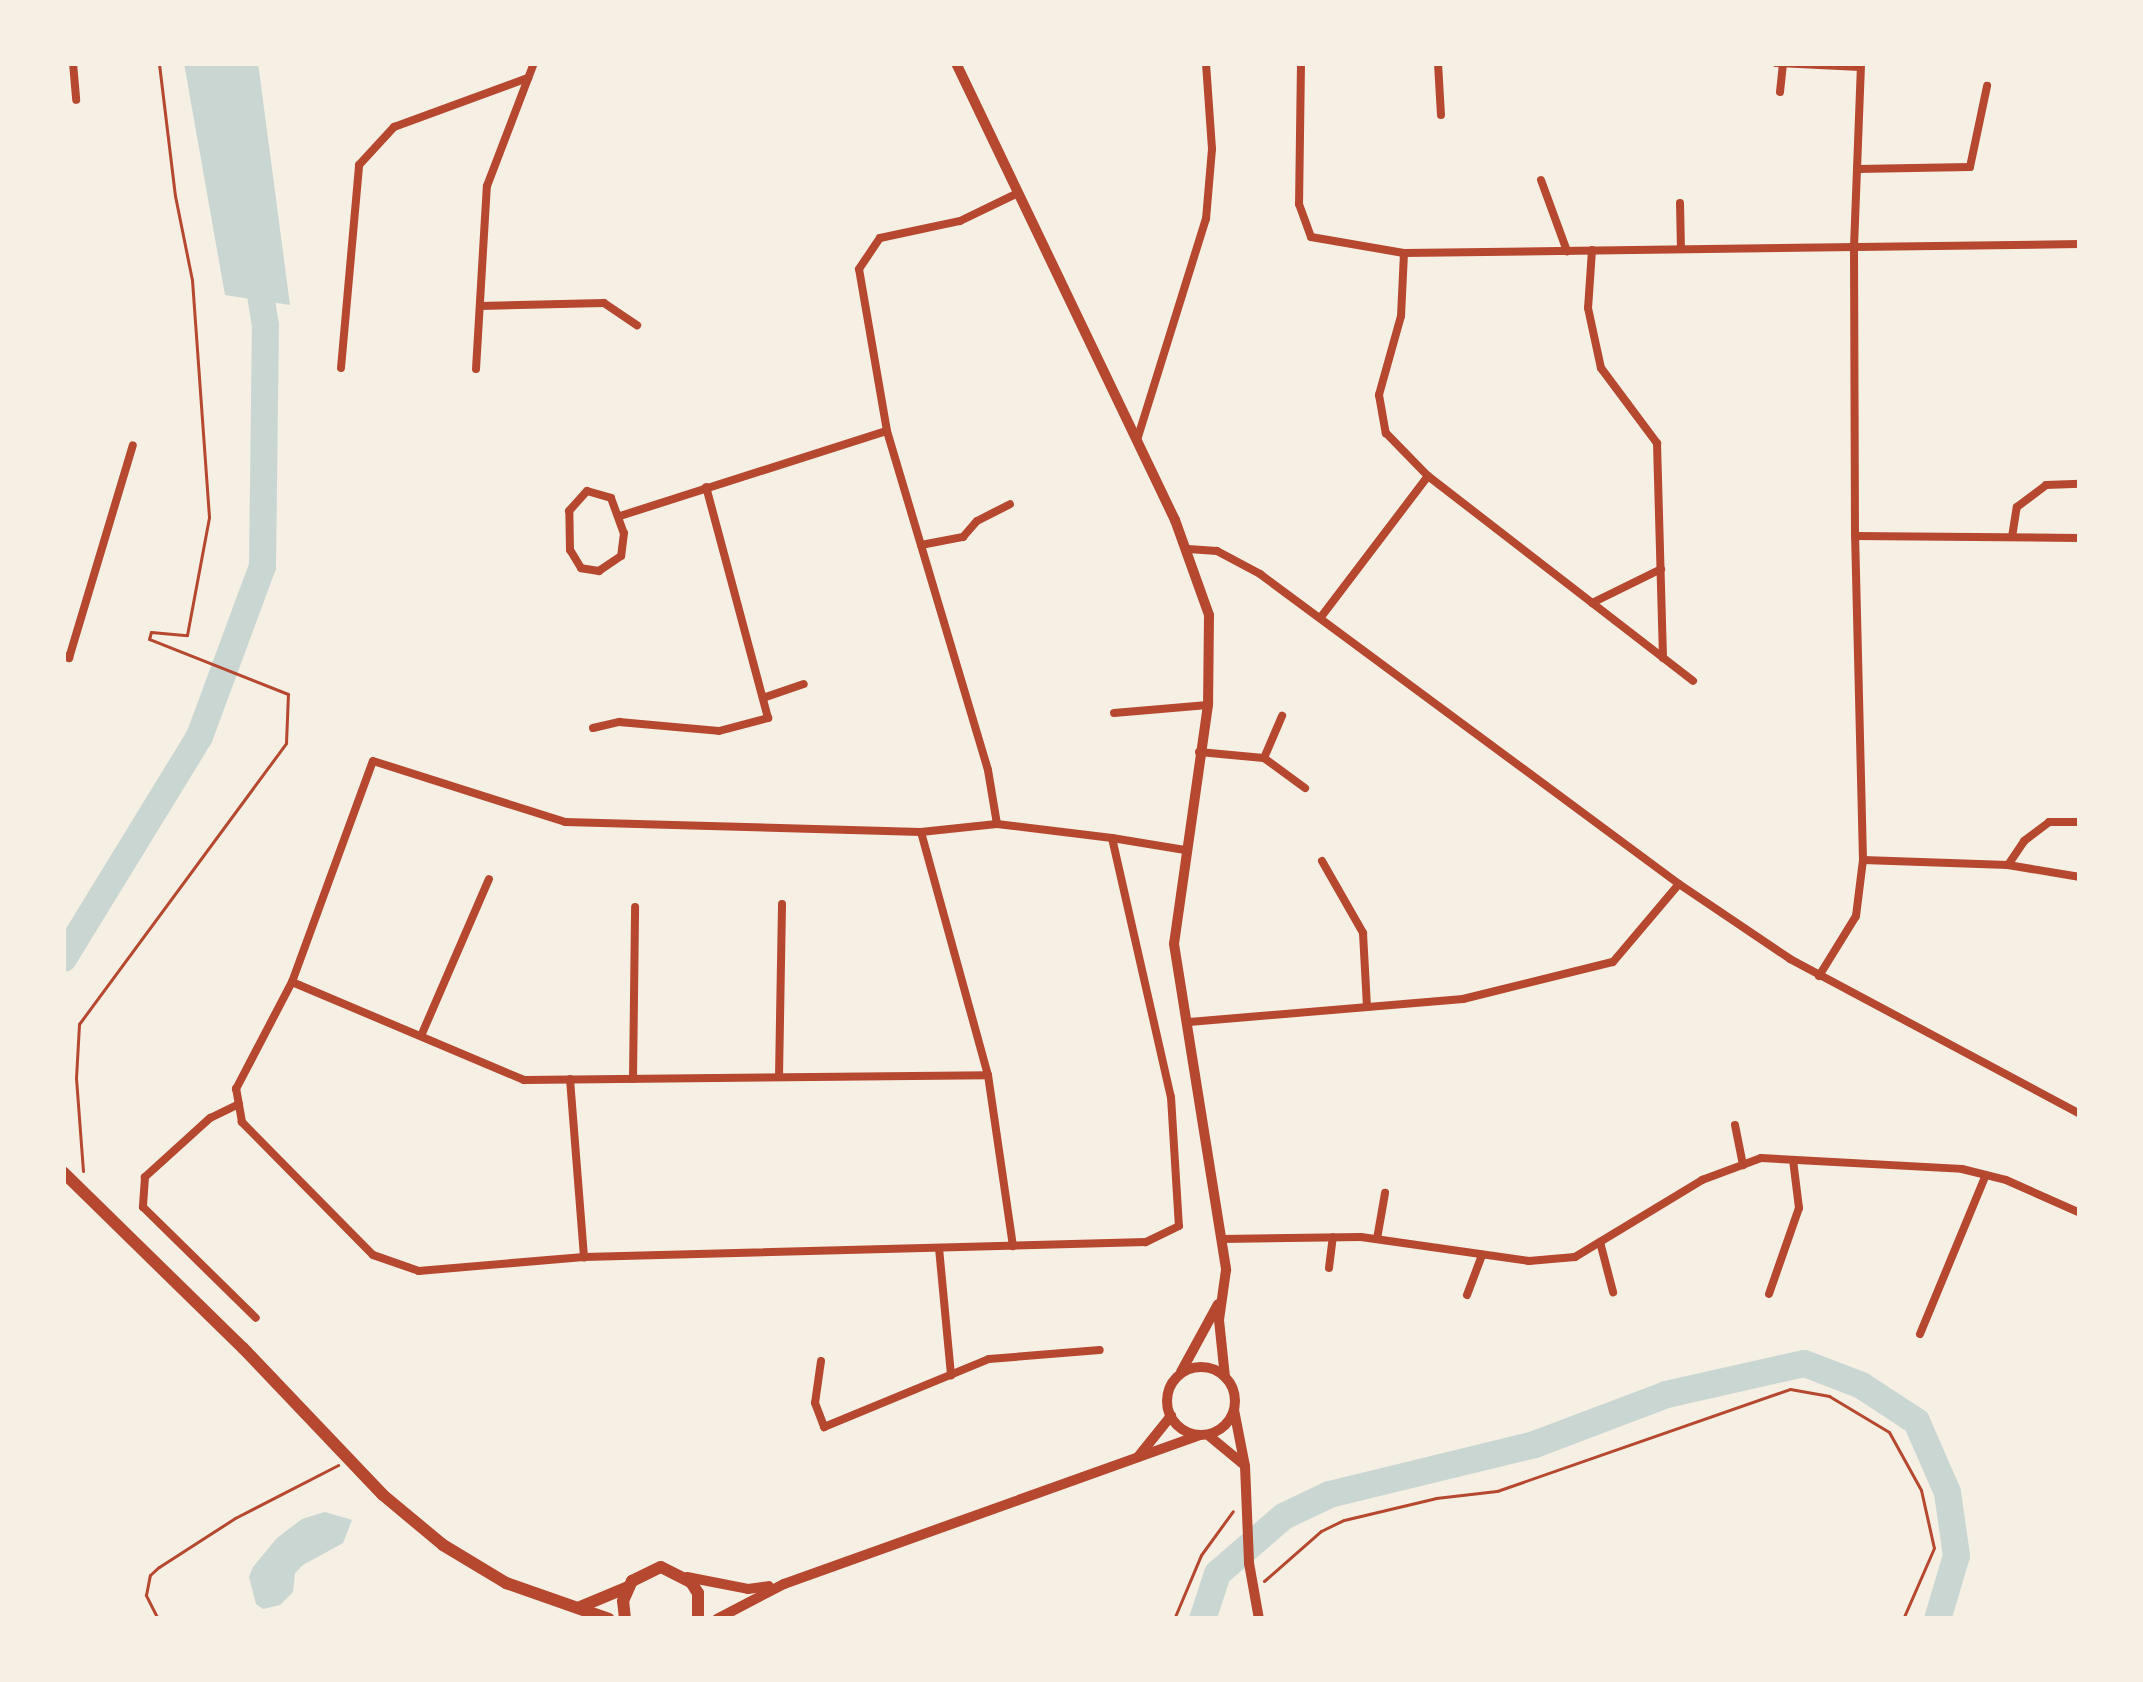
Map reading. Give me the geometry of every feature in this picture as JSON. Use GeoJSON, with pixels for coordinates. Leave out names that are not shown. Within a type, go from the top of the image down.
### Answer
{"type":"FeatureCollection","features":[{"type":"Feature","properties":{"kind":"main road"},"geometry":{"type":"LineString","coordinates":[[956,63],[1188,549],[1209,615],[1208,705],[1174,944],[1221,1239],[1219,1341],[1225,1377],[1235,1395],[1245,1466],[1249,1563],[1259,1619]]}},
{"type":"Feature","properties":{"kind":"main road"},"geometry":{"type":"LineString","coordinates":[[63,1172],[349,1459],[443,1545],[506,1582],[609,1619]]}},
{"type":"Feature","properties":{"kind":"main road"},"geometry":{"type":"LineString","coordinates":[[1222,1298],[1168,1394],[1171,1416],[1184,1431],[1203,1435],[1245,1466]]}},
{"type":"Feature","properties":{"kind":"main road"},"geometry":{"type":"LineString","coordinates":[[1180,1375],[1199,1367],[1225,1377]]}},
{"type":"Feature","properties":{"kind":"main road"},"geometry":{"type":"LineString","coordinates":[[717,1619],[784,1583],[1203,1435],[1228,1422],[1234,1410]]}},
{"type":"Feature","properties":{"kind":"main road"},"geometry":{"type":"LineString","coordinates":[[1135,1459],[1171,1416]]}},
{"type":"Feature","properties":{"kind":"main road"},"geometry":{"type":"LineString","coordinates":[[580,1607],[628,1587],[642,1572],[661,1567],[748,1589],[784,1583]]}},
{"type":"Feature","properties":{"kind":"main road"},"geometry":{"type":"LineString","coordinates":[[686,1576],[698,1593],[698,1619]]}},
{"type":"Feature","properties":{"kind":"main road"},"geometry":{"type":"LineString","coordinates":[[625,1619],[628,1587]]}},
{"type":"Feature","properties":{"kind":"street"},"geometry":{"type":"LineString","coordinates":[[73,63],[76,100]]}},
{"type":"Feature","properties":{"kind":"street"},"geometry":{"type":"LineString","coordinates":[[476,369],[487,186],[534,63]]}},
{"type":"Feature","properties":{"kind":"street"},"geometry":{"type":"LineString","coordinates":[[1135,445],[1206,219],[1212,149],[1206,63]]}},
{"type":"Feature","properties":{"kind":"street"},"geometry":{"type":"LineString","coordinates":[[1301,63],[1299,204],[1311,237],[1404,253],[2080,244]]}},
{"type":"Feature","properties":{"kind":"street"},"geometry":{"type":"LineString","coordinates":[[1438,63],[1441,115]]}},
{"type":"Feature","properties":{"kind":"street"},"geometry":{"type":"LineString","coordinates":[[1780,92],[1781,63],[1860,65],[1854,247],[1855,536],[1863,860],[1856,916],[1819,976]]}},
{"type":"Feature","properties":{"kind":"street"},"geometry":{"type":"LineString","coordinates":[[341,368],[359,165],[394,127],[528,78]]}},
{"type":"Feature","properties":{"kind":"street"},"geometry":{"type":"LineString","coordinates":[[1857,169],[1970,167],[1987,86]]}},
{"type":"Feature","properties":{"kind":"street"},"geometry":{"type":"LineString","coordinates":[[1541,180],[1567,250]]}},
{"type":"Feature","properties":{"kind":"street"},"geometry":{"type":"LineString","coordinates":[[997,824],[988,770],[886,431],[859,269],[880,238],[960,221],[1018,194]]}},
{"type":"Feature","properties":{"kind":"street"},"geometry":{"type":"LineString","coordinates":[[1680,203],[1681,249]]}},
{"type":"Feature","properties":{"kind":"street"},"geometry":{"type":"LineString","coordinates":[[1592,250],[1588,308],[1601,368],[1658,442],[1663,658]]}},
{"type":"Feature","properties":{"kind":"street"},"geometry":{"type":"LineString","coordinates":[[1404,253],[1400,316],[1379,395],[1386,434],[1428,476],[1693,681]]}},
{"type":"Feature","properties":{"kind":"street"},"geometry":{"type":"LineString","coordinates":[[480,306],[604,303],[637,326]]}},
{"type":"Feature","properties":{"kind":"street"},"geometry":{"type":"LineString","coordinates":[[620,516],[886,431]]}},
{"type":"Feature","properties":{"kind":"street"},"geometry":{"type":"LineString","coordinates":[[63,656],[69,658],[133,445]]}},
{"type":"Feature","properties":{"kind":"street"},"geometry":{"type":"LineString","coordinates":[[1321,617],[1428,476]]}},
{"type":"Feature","properties":{"kind":"street"},"geometry":{"type":"LineString","coordinates":[[2012,537],[2017,507],[2046,485],[2080,484]]}},
{"type":"Feature","properties":{"kind":"street"},"geometry":{"type":"LineString","coordinates":[[593,728],[619,722],[719,731],[769,718],[706,487]]}},
{"type":"Feature","properties":{"kind":"street"},"geometry":{"type":"LineString","coordinates":[[587,491],[600,491],[615,502],[620,516],[625,541],[616,563],[592,572],[576,564],[569,541],[574,500],[587,491]]}},
{"type":"Feature","properties":{"kind":"street"},"geometry":{"type":"LineString","coordinates":[[921,545],[963,537],[977,521],[1010,504]]}},
{"type":"Feature","properties":{"kind":"street"},"geometry":{"type":"LineString","coordinates":[[1855,536],[2080,538]]}},
{"type":"Feature","properties":{"kind":"street"},"geometry":{"type":"LineString","coordinates":[[1188,549],[1208,549],[1239,560],[1679,884],[1819,976],[2080,1114]]}},
{"type":"Feature","properties":{"kind":"street"},"geometry":{"type":"LineString","coordinates":[[1592,603],[1660,569]]}},
{"type":"Feature","properties":{"kind":"street"},"geometry":{"type":"LineString","coordinates":[[763,698],[804,684]]}},
{"type":"Feature","properties":{"kind":"street"},"geometry":{"type":"LineString","coordinates":[[1114,713],[1208,705]]}},
{"type":"Feature","properties":{"kind":"street"},"geometry":{"type":"LineString","coordinates":[[1264,758],[1282,716]]}},
{"type":"Feature","properties":{"kind":"street"},"geometry":{"type":"LineString","coordinates":[[1199,752],[1264,758],[1306,788]]}},
{"type":"Feature","properties":{"kind":"street"},"geometry":{"type":"LineString","coordinates":[[1112,838],[1171,1097],[1179,1226],[1146,1241],[584,1257],[419,1271],[373,1255],[242,1122],[236,1089],[292,982],[373,761],[565,822],[921,832],[997,824],[1112,838],[1185,850]]}},
{"type":"Feature","properties":{"kind":"street"},"geometry":{"type":"LineString","coordinates":[[2008,865],[2024,841],[2049,822],[2080,822]]}},
{"type":"Feature","properties":{"kind":"street"},"geometry":{"type":"LineString","coordinates":[[921,832],[988,1075],[1012,1246]]}},
{"type":"Feature","properties":{"kind":"street"},"geometry":{"type":"LineString","coordinates":[[1863,860],[2008,865],[2080,877]]}},
{"type":"Feature","properties":{"kind":"street"},"geometry":{"type":"LineString","coordinates":[[1322,861],[1364,933],[1367,1007]]}},
{"type":"Feature","properties":{"kind":"street"},"geometry":{"type":"LineString","coordinates":[[421,1036],[489,879]]}},
{"type":"Feature","properties":{"kind":"street"},"geometry":{"type":"LineString","coordinates":[[1189,1022],[1463,999],[1613,962],[1679,884]]}},
{"type":"Feature","properties":{"kind":"street"},"geometry":{"type":"LineString","coordinates":[[778,1077],[782,904]]}},
{"type":"Feature","properties":{"kind":"street"},"geometry":{"type":"LineString","coordinates":[[633,1078],[635,907]]}},
{"type":"Feature","properties":{"kind":"street"},"geometry":{"type":"LineString","coordinates":[[292,982],[524,1080],[988,1075]]}},
{"type":"Feature","properties":{"kind":"street"},"geometry":{"type":"LineString","coordinates":[[570,1079],[584,1257]]}},
{"type":"Feature","properties":{"kind":"street"},"geometry":{"type":"LineString","coordinates":[[239,1104],[210,1118],[145,1177],[142,1207],[256,1318]]}},
{"type":"Feature","properties":{"kind":"street"},"geometry":{"type":"LineString","coordinates":[[1735,1125],[1744,1165]]}},
{"type":"Feature","properties":{"kind":"street"},"geometry":{"type":"LineString","coordinates":[[1221,1239],[1333,1237],[1529,1261],[1575,1257],[1702,1180],[1761,1159],[1986,1175],[2080,1213]]}},
{"type":"Feature","properties":{"kind":"street"},"geometry":{"type":"LineString","coordinates":[[1768,1294],[1799,1208],[1793,1160]]}},
{"type":"Feature","properties":{"kind":"street"},"geometry":{"type":"LineString","coordinates":[[1920,1334],[1986,1175]]}},
{"type":"Feature","properties":{"kind":"street"},"geometry":{"type":"LineString","coordinates":[[1377,1240],[1384,1193]]}},
{"type":"Feature","properties":{"kind":"street"},"geometry":{"type":"LineString","coordinates":[[1329,1268],[1333,1237]]}},
{"type":"Feature","properties":{"kind":"street"},"geometry":{"type":"LineString","coordinates":[[1600,1242],[1613,1292]]}},
{"type":"Feature","properties":{"kind":"street"},"geometry":{"type":"LineString","coordinates":[[939,1249],[951,1375]]}},
{"type":"Feature","properties":{"kind":"street"},"geometry":{"type":"LineString","coordinates":[[1467,1294],[1482,1255]]}},
{"type":"Feature","properties":{"kind":"street"},"geometry":{"type":"LineString","coordinates":[[821,1360],[815,1403],[824,1427],[989,1359],[1100,1350]]}},
{"type":"Feature","properties":{"kind":"path"},"geometry":{"type":"LineString","coordinates":[[97,1185],[81,1169],[79,1024],[286,743],[288,694],[148,638],[151,632],[187,635],[209,517],[192,280],[175,196],[159,63]]}},
{"type":"Feature","properties":{"kind":"path"},"geometry":{"type":"LineString","coordinates":[[1254,1592],[1264,1591],[1264,1580],[1280,1564],[1344,1520],[1436,1498],[1497,1491],[1790,1389],[1829,1396],[1889,1432],[1921,1490],[1934,1548],[1903,1619]]}},
{"type":"Feature","properties":{"kind":"path"},"geometry":{"type":"LineString","coordinates":[[158,1619],[146,1594],[150,1575],[159,1567],[236,1518],[349,1459]]}},
{"type":"Feature","properties":{"kind":"path"},"geometry":{"type":"LineString","coordinates":[[1174,1619],[1201,1555],[1247,1496]]}},
{"type":"Feature","properties":{"kind":"shaded area"},"geometry":{"type":"Polygon","coordinates":[[[184,63],[258,63],[290,305],[225,295],[184,63]]]}},
{"type":"Feature","properties":{"kind":"shaded area"},"geometry":{"type":"Polygon","coordinates":[[[325,1512],[352,1520],[343,1543],[303,1565],[295,1573],[293,1592],[280,1605],[263,1609],[256,1604],[249,1577],[253,1567],[277,1538],[302,1519],[325,1512]]]}},
{"type":"Feature","properties":{"kind":"waterway"},"geometry":{"type":"LineString","coordinates":[[63,958],[199,736],[262,566],[265,325],[255,263]]}},
{"type":"Feature","properties":{"kind":"waterway"},"geometry":{"type":"LineString","coordinates":[[1202,1619],[1217,1573],[1283,1516],[1329,1494],[1534,1444],[1666,1394],[1804,1363],[1861,1385],[1916,1421],[1947,1492],[1956,1555],[1937,1619]]}}]}
